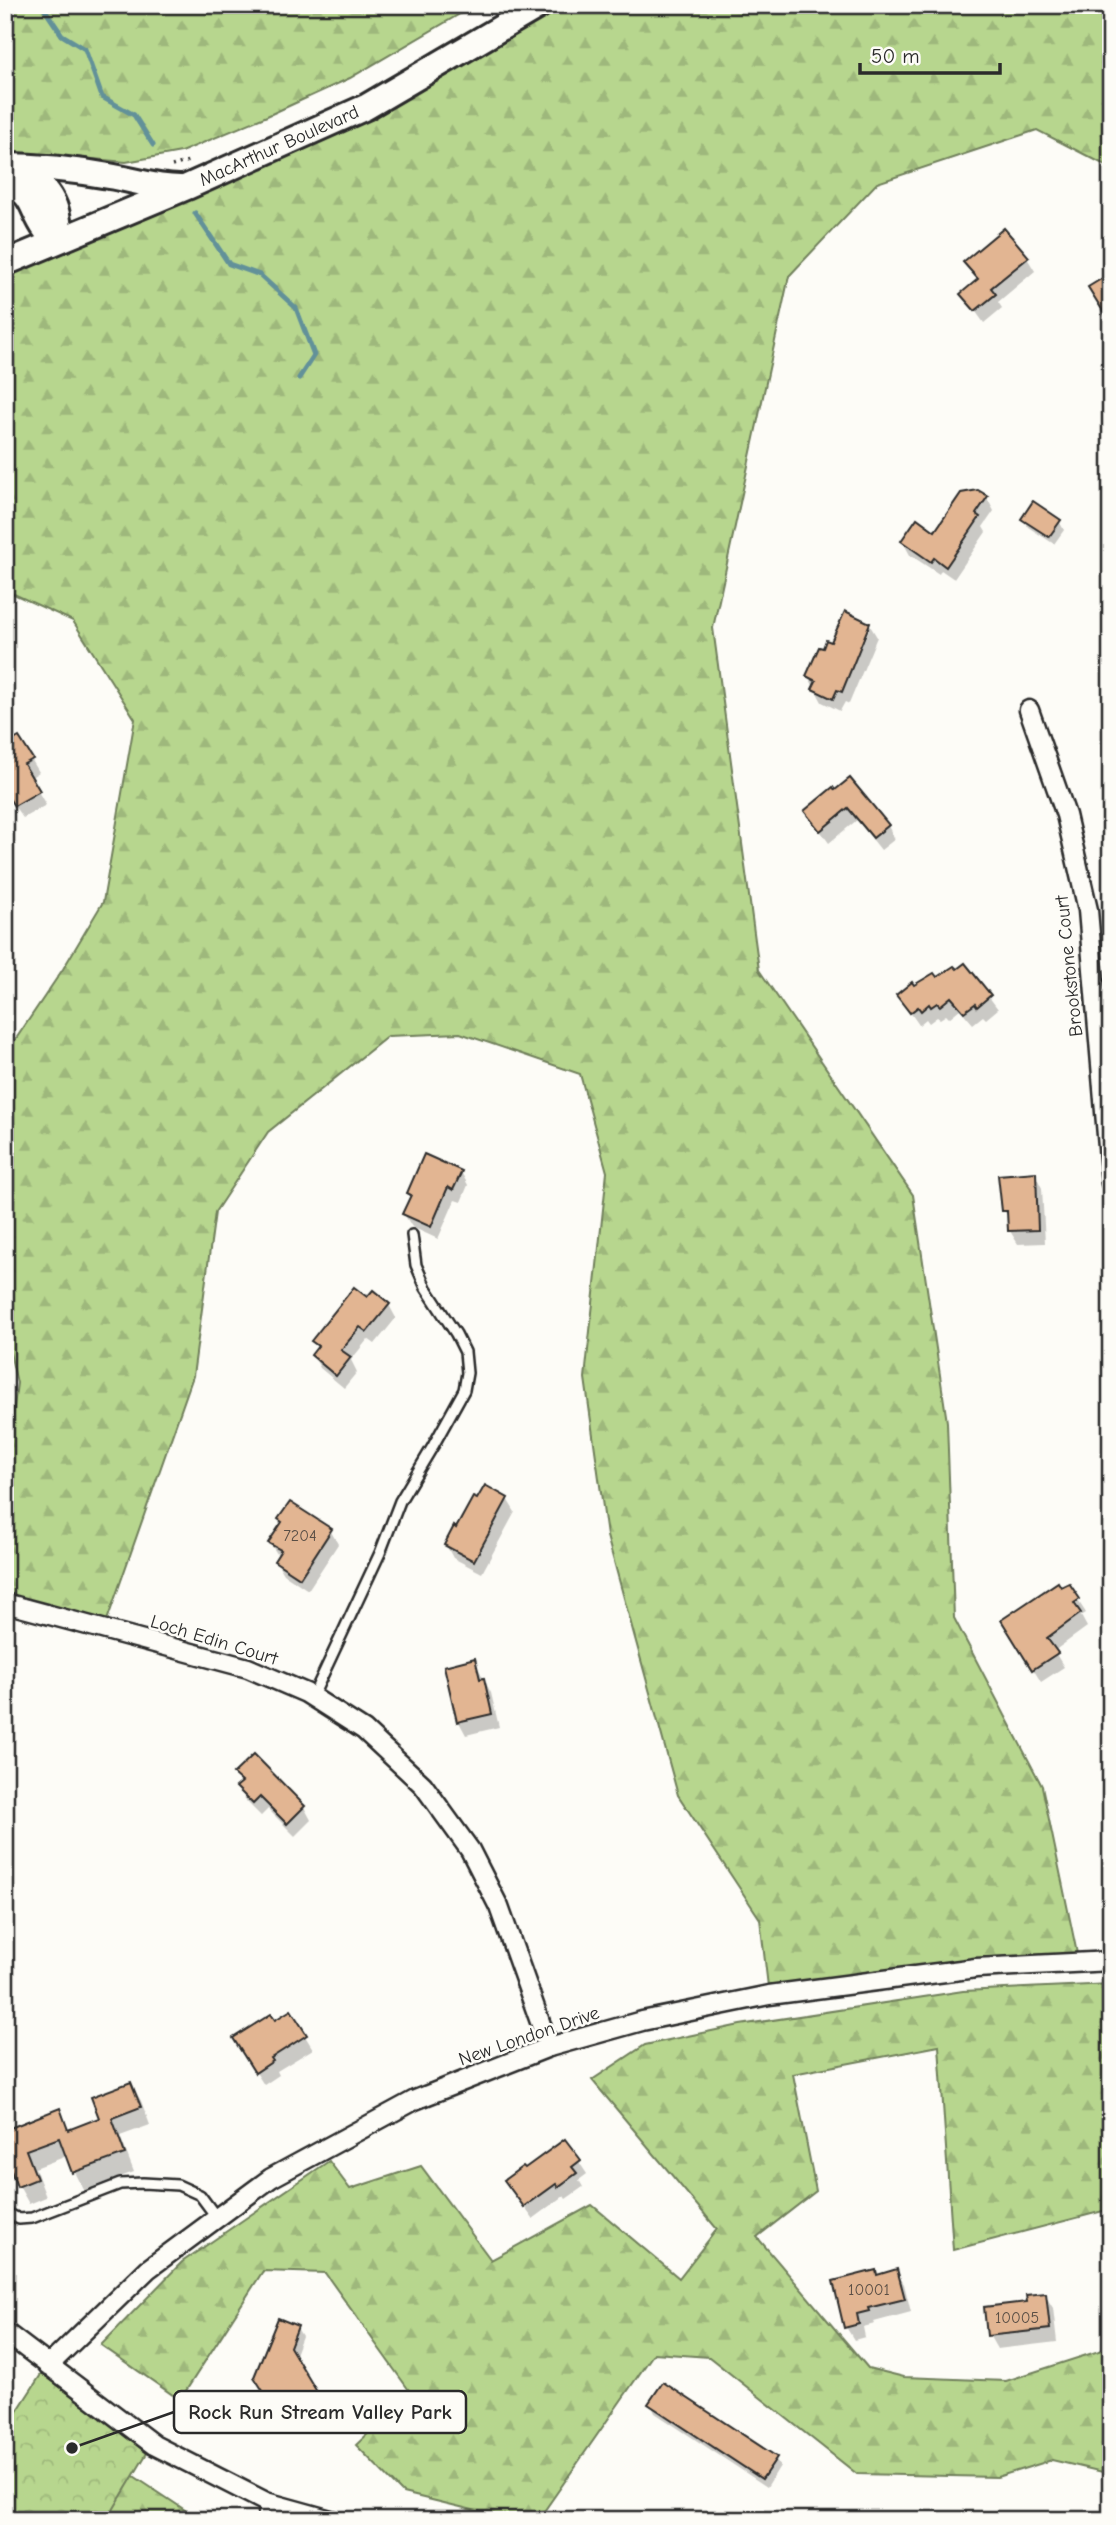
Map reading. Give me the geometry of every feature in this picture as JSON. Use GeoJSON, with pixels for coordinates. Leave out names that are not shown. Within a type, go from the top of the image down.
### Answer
{"type":"FeatureCollection","features":[{"type":"Feature","properties":{"kind":"main road","name":"MacArthur Boulevard"},"geometry":{"type":"LineString","coordinates":[[5,263],[187,187],[366,107],[540,5]]}},
{"type":"Feature","properties":{"kind":"main road"},"geometry":{"type":"LineString","coordinates":[[58,240],[45,229],[30,198],[6,172],[28,166],[111,176],[158,188],[187,187]]}},
{"type":"Feature","properties":{"kind":"street","name":"Brookstone Court"},"geometry":{"type":"LineString","coordinates":[[1029,710],[1066,815],[1088,910],[1111,1183]]}},
{"type":"Feature","properties":{"kind":"street","name":"Loch Edin Court"},"geometry":{"type":"LineString","coordinates":[[5,1603],[248,1668],[312,1698],[364,1730],[423,1785],[470,1850],[499,1907],[549,2047]]}},
{"type":"Feature","properties":{"kind":"street","name":"New London Drive"},"geometry":{"type":"LineString","coordinates":[[48,2366],[148,2269],[271,2178],[415,2100],[549,2047],[642,2021],[769,1995],[976,1968],[1111,1961]]}},
{"type":"Feature","properties":{"kind":"street"},"geometry":{"type":"LineString","coordinates":[[5,2332],[154,2445],[296,2516],[331,2520]]}},
{"type":"Feature","properties":{"kind":"lane"},"geometry":{"type":"LineString","coordinates":[[312,1698],[380,1553],[400,1501],[464,1390],[467,1374],[465,1352],[426,1289],[416,1265],[412,1235]]}},
{"type":"Feature","properties":{"kind":"lane"},"geometry":{"type":"LineString","coordinates":[[5,2212],[19,2219],[32,2218],[120,2184],[144,2183],[178,2185],[200,2195],[217,2218]]}},
{"type":"Feature","properties":{"kind":"lane"},"geometry":{"type":"LineString","coordinates":[[262,2520],[266,2502]]}},
{"type":"Feature","properties":{"kind":"green space"},"geometry":{"type":"Polygon","coordinates":[[[5,5],[475,5],[350,78],[267,116],[181,152],[126,162],[5,151],[5,5]]]}},
{"type":"Feature","properties":{"kind":"green space"},"geometry":{"type":"Polygon","coordinates":[[[540,5],[1111,5],[1111,168],[1037,130],[877,183],[789,276],[713,628],[759,970],[913,1195],[947,1422],[954,1618],[1042,1786],[1079,1963],[769,1995],[760,1919],[678,1795],[607,1536],[585,1378],[607,1172],[580,1074],[460,1033],[388,1036],[268,1132],[215,1212],[193,1376],[104,1629],[5,1603],[5,1478],[17,1383],[5,1331],[5,1055],[63,969],[103,902],[135,719],[73,621],[5,590],[5,263],[187,187],[540,5]]]}},
{"type":"Feature","properties":{"kind":"green space"},"geometry":{"type":"Polygon","coordinates":[[[1111,1984],[1111,2209],[953,2250],[939,2046],[793,2074],[816,2191],[757,2237],[868,2368],[904,2377],[1006,2381],[1111,2347],[1111,2474],[1052,2460],[997,2477],[857,2474],[709,2357],[654,2353],[538,2520],[514,2520],[403,2493],[356,2445],[411,2393],[325,2273],[263,2271],[180,2400],[101,2345],[182,2262],[329,2161],[350,2189],[421,2166],[491,2260],[592,2205],[679,2278],[717,2229],[592,2080],[645,2045],[740,2025],[963,1991],[1111,1984]]]}},
{"type":"Feature","properties":{"kind":"green space"},"geometry":{"type":"Polygon","coordinates":[[[42,2373],[147,2453],[107,2520],[5,2520],[5,2430],[42,2373]]]}},
{"type":"Feature","properties":{"kind":"green space"},"geometry":{"type":"Polygon","coordinates":[[[93,2449],[200,2520],[5,2520],[5,2464],[93,2449]]]}},
{"type":"Feature","properties":{"kind":"building"},"geometry":{"type":"Polygon","coordinates":[[[1004,228],[1029,257],[991,288],[996,294],[975,311],[960,294],[978,279],[963,262],[1004,228]]]}},
{"type":"Feature","properties":{"kind":"building"},"geometry":{"type":"Polygon","coordinates":[[[1111,273],[1111,324],[1088,287],[1111,273]]]}},
{"type":"Feature","properties":{"kind":"building"},"geometry":{"type":"Polygon","coordinates":[[[978,490],[988,496],[976,514],[980,517],[946,567],[934,558],[931,562],[901,541],[917,518],[935,531],[961,493],[978,490]]]}},
{"type":"Feature","properties":{"kind":"building"},"geometry":{"type":"Polygon","coordinates":[[[1033,501],[1061,520],[1049,537],[1021,519],[1033,501]]]}},
{"type":"Feature","properties":{"kind":"building"},"geometry":{"type":"Polygon","coordinates":[[[845,611],[870,623],[842,692],[837,690],[833,699],[812,689],[816,681],[806,676],[819,647],[823,648],[826,640],[831,642],[845,611]]]}},
{"type":"Feature","properties":{"kind":"building"},"geometry":{"type":"Polygon","coordinates":[[[19,737],[33,759],[24,764],[40,791],[14,806],[5,792],[5,745],[19,737]]]}},
{"type":"Feature","properties":{"kind":"building"},"geometry":{"type":"Polygon","coordinates":[[[850,778],[889,825],[873,838],[848,808],[820,831],[804,811],[833,787],[835,790],[850,778]]]}},
{"type":"Feature","properties":{"kind":"building"},"geometry":{"type":"Polygon","coordinates":[[[965,963],[991,995],[977,1007],[975,1004],[964,1012],[951,997],[940,1006],[937,1003],[931,1007],[929,1004],[921,1011],[918,1007],[910,1013],[896,995],[912,982],[914,985],[934,973],[937,977],[954,966],[957,969],[965,963]]]}},
{"type":"Feature","properties":{"kind":"building"},"geometry":{"type":"Polygon","coordinates":[[[424,1154],[462,1171],[453,1190],[448,1187],[431,1227],[402,1214],[411,1195],[407,1193],[424,1154]]]}},
{"type":"Feature","properties":{"kind":"building"},"geometry":{"type":"Polygon","coordinates":[[[1036,1172],[1038,1230],[1008,1231],[1007,1211],[1002,1211],[998,1175],[1036,1172]]]}},
{"type":"Feature","properties":{"kind":"building"},"geometry":{"type":"Polygon","coordinates":[[[354,1287],[367,1297],[373,1290],[390,1304],[367,1332],[360,1327],[341,1350],[351,1357],[336,1376],[311,1355],[318,1346],[311,1341],[354,1287]]]}},
{"type":"Feature","properties":{"kind":"building"},"geometry":{"type":"Polygon","coordinates":[[[485,1485],[508,1498],[474,1561],[444,1545],[473,1497],[477,1499],[485,1485]]]}},
{"type":"Feature","properties":{"kind":"building"},"geometry":{"type":"Polygon","coordinates":[[[290,1502],[332,1529],[300,1578],[274,1561],[281,1550],[268,1543],[282,1522],[278,1519],[290,1502]]]}},
{"type":"Feature","properties":{"kind":"building"},"geometry":{"type":"Polygon","coordinates":[[[1058,1582],[1061,1587],[1069,1583],[1080,1599],[1074,1603],[1081,1613],[1047,1638],[1058,1653],[1032,1670],[1001,1620],[1058,1582]]]}},
{"type":"Feature","properties":{"kind":"building"},"geometry":{"type":"Polygon","coordinates":[[[475,1658],[480,1679],[484,1678],[492,1714],[457,1722],[444,1666],[475,1658]]]}},
{"type":"Feature","properties":{"kind":"building"},"geometry":{"type":"Polygon","coordinates":[[[254,1754],[305,1806],[287,1824],[260,1797],[253,1804],[236,1787],[242,1782],[233,1774],[254,1754]]]}},
{"type":"Feature","properties":{"kind":"building"},"geometry":{"type":"Polygon","coordinates":[[[291,2010],[307,2035],[271,2058],[273,2061],[255,2073],[233,2038],[271,2014],[275,2020],[291,2010]]]}},
{"type":"Feature","properties":{"kind":"building"},"geometry":{"type":"Polygon","coordinates":[[[131,2082],[141,2107],[112,2118],[125,2154],[72,2173],[59,2138],[26,2150],[37,2179],[17,2187],[5,2154],[5,2130],[60,2108],[68,2130],[99,2118],[91,2097],[131,2082]]]}},
{"type":"Feature","properties":{"kind":"building"},"geometry":{"type":"Polygon","coordinates":[[[565,2139],[581,2160],[572,2167],[577,2173],[524,2207],[504,2180],[565,2139]]]}},
{"type":"Feature","properties":{"kind":"building"},"geometry":{"type":"Polygon","coordinates":[[[897,2269],[905,2299],[868,2308],[869,2311],[857,2314],[859,2324],[844,2328],[833,2281],[876,2270],[877,2275],[897,2269]]]}},
{"type":"Feature","properties":{"kind":"building"},"geometry":{"type":"Polygon","coordinates":[[[1046,2293],[1050,2329],[987,2336],[984,2307],[1027,2302],[1026,2295],[1046,2293]]]}},
{"type":"Feature","properties":{"kind":"building"},"geometry":{"type":"Polygon","coordinates":[[[278,2318],[298,2326],[290,2347],[317,2392],[336,2397],[329,2423],[274,2408],[254,2377],[278,2318]]]}},
{"type":"Feature","properties":{"kind":"building"},"geometry":{"type":"Polygon","coordinates":[[[663,2382],[777,2457],[762,2479],[648,2404],[663,2382]]]}},
{"type":"Feature","properties":{"kind":"waterway"},"geometry":{"type":"LineString","coordinates":[[46,5],[45,10],[62,35],[85,49],[102,97],[134,115],[153,145]]}},
{"type":"Feature","properties":{"kind":"waterway"},"geometry":{"type":"LineString","coordinates":[[195,213],[229,264],[260,275],[296,308],[314,355],[299,378]]}},
{"type":"Feature","properties":{"kind":"place","name":"Rock Run Stream Valley Park"},"geometry":{"type":"Point","coordinates":[72,2448]}}]}
